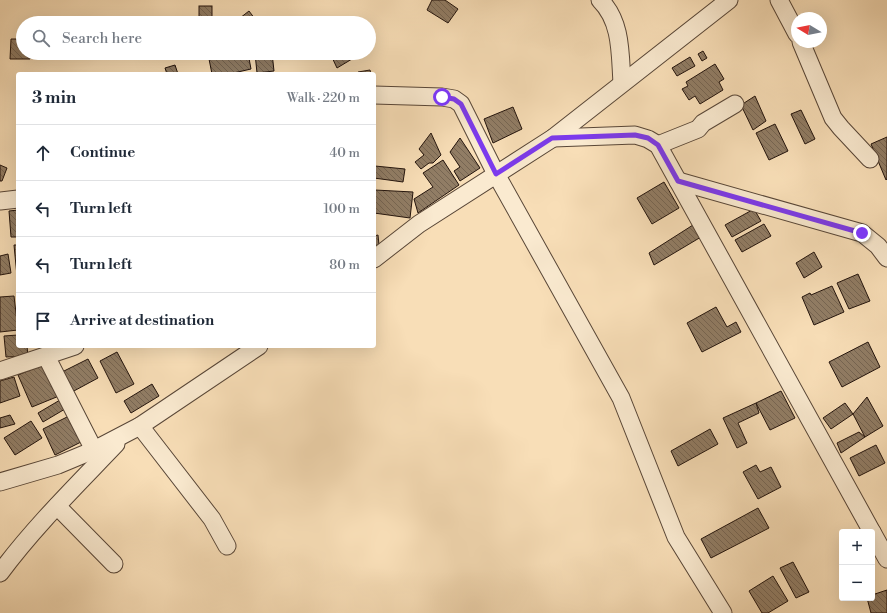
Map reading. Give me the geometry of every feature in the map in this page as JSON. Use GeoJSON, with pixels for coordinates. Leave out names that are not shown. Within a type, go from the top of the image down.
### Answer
{"type":"FeatureCollection","features":[{"type":"Feature","properties":{"kind":"street"},"geometry":{"type":"LineString","coordinates":[[600,0],[616,25],[619,36],[622,83]]}},
{"type":"Feature","properties":{"kind":"street"},"geometry":{"type":"LineString","coordinates":[[376,257],[420,224],[552,138],[729,0]]}},
{"type":"Feature","properties":{"kind":"street"},"geometry":{"type":"LineString","coordinates":[[779,0],[791,23]]}},
{"type":"Feature","properties":{"kind":"street"},"geometry":{"type":"LineString","coordinates":[[804,48],[834,118],[841,128],[870,159]]}},
{"type":"Feature","properties":{"kind":"street"},"geometry":{"type":"LineString","coordinates":[[376,95],[454,99],[461,104],[496,174],[621,398],[676,537],[723,613]]}},
{"type":"Feature","properties":{"kind":"street"},"geometry":{"type":"LineString","coordinates":[[658,145],[698,130],[703,123],[735,104]]}},
{"type":"Feature","properties":{"kind":"street"},"geometry":{"type":"LineString","coordinates":[[552,138],[635,135],[648,138],[658,145],[870,529]]}},
{"type":"Feature","properties":{"kind":"street"},"geometry":{"type":"LineString","coordinates":[[678,181],[862,233],[878,246],[887,258]]}},
{"type":"Feature","properties":{"kind":"street"},"geometry":{"type":"LineString","coordinates":[[0,202],[16,199]]}},
{"type":"Feature","properties":{"kind":"street"},"geometry":{"type":"LineString","coordinates":[[0,371],[69,348]]}},
{"type":"Feature","properties":{"kind":"street"},"geometry":{"type":"LineString","coordinates":[[0,482],[58,465],[94,450],[124,435],[140,426],[256,348]]}},
{"type":"Feature","properties":{"kind":"street"},"geometry":{"type":"LineString","coordinates":[[46,356],[94,450]]}},
{"type":"Feature","properties":{"kind":"street"},"geometry":{"type":"LineString","coordinates":[[140,426],[212,519],[227,546]]}},
{"type":"Feature","properties":{"kind":"street"},"geometry":{"type":"LineString","coordinates":[[0,573],[57,506],[124,435]]}},
{"type":"Feature","properties":{"kind":"street"},"geometry":{"type":"LineString","coordinates":[[57,506],[114,564]]}},
{"type":"Feature","properties":{"kind":"street"},"geometry":{"type":"LineString","coordinates":[[875,538],[887,560]]}},
{"type":"Feature","properties":{"kind":"building"},"geometry":{"type":"Polygon","coordinates":[[[432,0],[445,0],[458,9],[448,23],[427,10],[432,0]]]}},
{"type":"Feature","properties":{"kind":"building"},"geometry":{"type":"Polygon","coordinates":[[[199,6],[212,6],[212,16],[199,16],[199,6]]]}},
{"type":"Feature","properties":{"kind":"building"},"geometry":{"type":"Polygon","coordinates":[[[249,11],[253,16],[243,16],[249,11]]]}},
{"type":"Feature","properties":{"kind":"building"},"geometry":{"type":"Polygon","coordinates":[[[11,39],[16,39],[16,59],[10,59],[11,39]]]}},
{"type":"Feature","properties":{"kind":"building"},"geometry":{"type":"Polygon","coordinates":[[[703,51],[707,58],[702,61],[698,54],[703,51]]]}},
{"type":"Feature","properties":{"kind":"building"},"geometry":{"type":"Polygon","coordinates":[[[690,57],[695,66],[677,76],[672,68],[690,57]]]}},
{"type":"Feature","properties":{"kind":"building"},"geometry":{"type":"Polygon","coordinates":[[[209,60],[249,60],[251,69],[238,72],[212,72],[209,60]]]}},
{"type":"Feature","properties":{"kind":"building"},"geometry":{"type":"Polygon","coordinates":[[[256,60],[273,60],[274,71],[257,72],[256,60]]]}},
{"type":"Feature","properties":{"kind":"building"},"geometry":{"type":"Polygon","coordinates":[[[333,60],[350,60],[337,68],[333,60]]]}},
{"type":"Feature","properties":{"kind":"building"},"geometry":{"type":"Polygon","coordinates":[[[715,64],[724,79],[719,82],[723,90],[700,104],[695,96],[689,100],[682,89],[688,86],[686,82],[715,64]]]}},
{"type":"Feature","properties":{"kind":"building"},"geometry":{"type":"Polygon","coordinates":[[[175,65],[177,72],[166,72],[165,68],[175,65]]]}},
{"type":"Feature","properties":{"kind":"building"},"geometry":{"type":"Polygon","coordinates":[[[370,70],[370,72],[358,72],[370,70]]]}},
{"type":"Feature","properties":{"kind":"building"},"geometry":{"type":"Polygon","coordinates":[[[755,96],[766,121],[753,130],[741,105],[755,96]]]}},
{"type":"Feature","properties":{"kind":"building"},"geometry":{"type":"Polygon","coordinates":[[[513,107],[522,129],[493,143],[484,119],[513,107]]]}},
{"type":"Feature","properties":{"kind":"building"},"geometry":{"type":"Polygon","coordinates":[[[801,110],[815,139],[805,144],[791,114],[801,110]]]}},
{"type":"Feature","properties":{"kind":"building"},"geometry":{"type":"Polygon","coordinates":[[[775,124],[788,151],[769,160],[756,133],[775,124]]]}},
{"type":"Feature","properties":{"kind":"building"},"geometry":{"type":"Polygon","coordinates":[[[431,133],[441,155],[433,163],[429,163],[421,169],[415,162],[424,155],[419,149],[431,133]]]}},
{"type":"Feature","properties":{"kind":"building"},"geometry":{"type":"Polygon","coordinates":[[[887,137],[887,179],[886,180],[871,144],[887,137]]]}},
{"type":"Feature","properties":{"kind":"building"},"geometry":{"type":"Polygon","coordinates":[[[460,138],[480,168],[460,181],[454,171],[460,167],[450,152],[460,138]]]}},
{"type":"Feature","properties":{"kind":"building"},"geometry":{"type":"Polygon","coordinates":[[[443,160],[459,185],[418,213],[414,199],[433,187],[423,173],[443,160]]]}},
{"type":"Feature","properties":{"kind":"building"},"geometry":{"type":"Polygon","coordinates":[[[0,165],[7,168],[2,181],[0,181],[0,165]]]}},
{"type":"Feature","properties":{"kind":"building"},"geometry":{"type":"Polygon","coordinates":[[[376,166],[405,169],[403,182],[376,178],[376,166]]]}},
{"type":"Feature","properties":{"kind":"building"},"geometry":{"type":"Polygon","coordinates":[[[664,182],[679,208],[652,224],[637,198],[664,182]]]}},
{"type":"Feature","properties":{"kind":"building"},"geometry":{"type":"Polygon","coordinates":[[[376,190],[413,192],[410,218],[376,213],[376,190]]]}},
{"type":"Feature","properties":{"kind":"building"},"geometry":{"type":"Polygon","coordinates":[[[754,209],[761,221],[732,237],[725,225],[754,209]]]}},
{"type":"Feature","properties":{"kind":"building"},"geometry":{"type":"Polygon","coordinates":[[[16,210],[16,237],[11,237],[9,211],[16,210]]]}},
{"type":"Feature","properties":{"kind":"building"},"geometry":{"type":"Polygon","coordinates":[[[764,224],[771,236],[742,252],[735,240],[764,224]]]}},
{"type":"Feature","properties":{"kind":"building"},"geometry":{"type":"Polygon","coordinates":[[[693,225],[701,237],[654,265],[649,253],[693,225]]]}},
{"type":"Feature","properties":{"kind":"building"},"geometry":{"type":"Polygon","coordinates":[[[378,235],[379,245],[376,247],[376,236],[378,235]]]}},
{"type":"Feature","properties":{"kind":"building"},"geometry":{"type":"Polygon","coordinates":[[[14,245],[16,245],[16,266],[14,245]]]}},
{"type":"Feature","properties":{"kind":"building"},"geometry":{"type":"Polygon","coordinates":[[[814,252],[822,267],[804,278],[796,263],[814,252]]]}},
{"type":"Feature","properties":{"kind":"building"},"geometry":{"type":"Polygon","coordinates":[[[8,254],[11,273],[0,275],[0,256],[8,254]]]}},
{"type":"Feature","properties":{"kind":"building"},"geometry":{"type":"Polygon","coordinates":[[[858,274],[870,301],[849,309],[837,283],[858,274]]]}},
{"type":"Feature","properties":{"kind":"building"},"geometry":{"type":"Polygon","coordinates":[[[832,286],[844,312],[814,325],[802,297],[810,293],[811,295],[832,286]]]}},
{"type":"Feature","properties":{"kind":"building"},"geometry":{"type":"Polygon","coordinates":[[[14,296],[16,330],[0,332],[0,297],[14,296]]]}},
{"type":"Feature","properties":{"kind":"building"},"geometry":{"type":"Polygon","coordinates":[[[716,307],[727,327],[736,322],[741,332],[702,352],[687,323],[716,307]]]}},
{"type":"Feature","properties":{"kind":"building"},"geometry":{"type":"Polygon","coordinates":[[[16,335],[16,348],[27,348],[28,356],[6,357],[4,336],[16,335]]]}},
{"type":"Feature","properties":{"kind":"building"},"geometry":{"type":"Polygon","coordinates":[[[868,342],[880,367],[842,387],[829,362],[868,342]]]}},
{"type":"Feature","properties":{"kind":"building"},"geometry":{"type":"Polygon","coordinates":[[[117,352],[134,384],[116,393],[100,361],[117,352]]]}},
{"type":"Feature","properties":{"kind":"building"},"geometry":{"type":"Polygon","coordinates":[[[88,359],[98,378],[72,392],[62,372],[88,359]]]}},
{"type":"Feature","properties":{"kind":"building"},"geometry":{"type":"Polygon","coordinates":[[[45,364],[59,396],[32,407],[18,375],[45,364]]]}},
{"type":"Feature","properties":{"kind":"building"},"geometry":{"type":"Polygon","coordinates":[[[14,377],[20,396],[0,403],[0,381],[14,377]]]}},
{"type":"Feature","properties":{"kind":"building"},"geometry":{"type":"Polygon","coordinates":[[[152,384],[159,396],[131,413],[124,401],[152,384]]]}},
{"type":"Feature","properties":{"kind":"building"},"geometry":{"type":"Polygon","coordinates":[[[781,391],[795,418],[770,430],[756,403],[781,391]]]}},
{"type":"Feature","properties":{"kind":"building"},"geometry":{"type":"Polygon","coordinates":[[[867,397],[883,426],[865,437],[853,414],[867,397]]]}},
{"type":"Feature","properties":{"kind":"building"},"geometry":{"type":"Polygon","coordinates":[[[60,400],[65,409],[43,422],[38,413],[60,400]]]}},
{"type":"Feature","properties":{"kind":"building"},"geometry":{"type":"Polygon","coordinates":[[[756,403],[759,413],[738,423],[747,443],[737,448],[723,418],[756,403]]]}},
{"type":"Feature","properties":{"kind":"building"},"geometry":{"type":"Polygon","coordinates":[[[845,403],[853,414],[831,429],[823,418],[845,403]]]}},
{"type":"Feature","properties":{"kind":"building"},"geometry":{"type":"Polygon","coordinates":[[[10,415],[15,424],[0,428],[0,418],[10,415]]]}},
{"type":"Feature","properties":{"kind":"building"},"geometry":{"type":"Polygon","coordinates":[[[71,415],[83,441],[55,455],[43,429],[71,415]]]}},
{"type":"Feature","properties":{"kind":"building"},"geometry":{"type":"Polygon","coordinates":[[[31,421],[42,438],[15,455],[4,438],[31,421]]]}},
{"type":"Feature","properties":{"kind":"building"},"geometry":{"type":"Polygon","coordinates":[[[710,429],[718,444],[678,466],[671,451],[710,429]]]}},
{"type":"Feature","properties":{"kind":"building"},"geometry":{"type":"Polygon","coordinates":[[[859,432],[865,437],[841,453],[837,443],[859,432]]]}},
{"type":"Feature","properties":{"kind":"building"},"geometry":{"type":"Polygon","coordinates":[[[876,445],[885,463],[859,476],[850,458],[876,445]]]}},
{"type":"Feature","properties":{"kind":"building"},"geometry":{"type":"Polygon","coordinates":[[[756,465],[760,472],[771,467],[781,487],[758,499],[743,472],[756,465]]]}},
{"type":"Feature","properties":{"kind":"building"},"geometry":{"type":"Polygon","coordinates":[[[758,508],[769,528],[711,558],[701,539],[758,508]]]}},
{"type":"Feature","properties":{"kind":"building"},"geometry":{"type":"Polygon","coordinates":[[[793,562],[809,592],[796,598],[780,568],[793,562]]]}},
{"type":"Feature","properties":{"kind":"building"},"geometry":{"type":"Polygon","coordinates":[[[773,576],[788,601],[768,613],[762,613],[749,591],[773,576]]]}},
{"type":"Feature","properties":{"kind":"building"},"geometry":{"type":"Polygon","coordinates":[[[887,590],[887,613],[871,613],[868,601],[875,601],[875,594],[887,590]]]}},
{"type":"Feature","properties":{"kind":"route"},"geometry":{"type":"LineString","coordinates":[[442,97],[454,99],[461,104],[496,174],[552,138],[635,135],[648,138],[658,145],[678,181],[862,233]]}}]}
